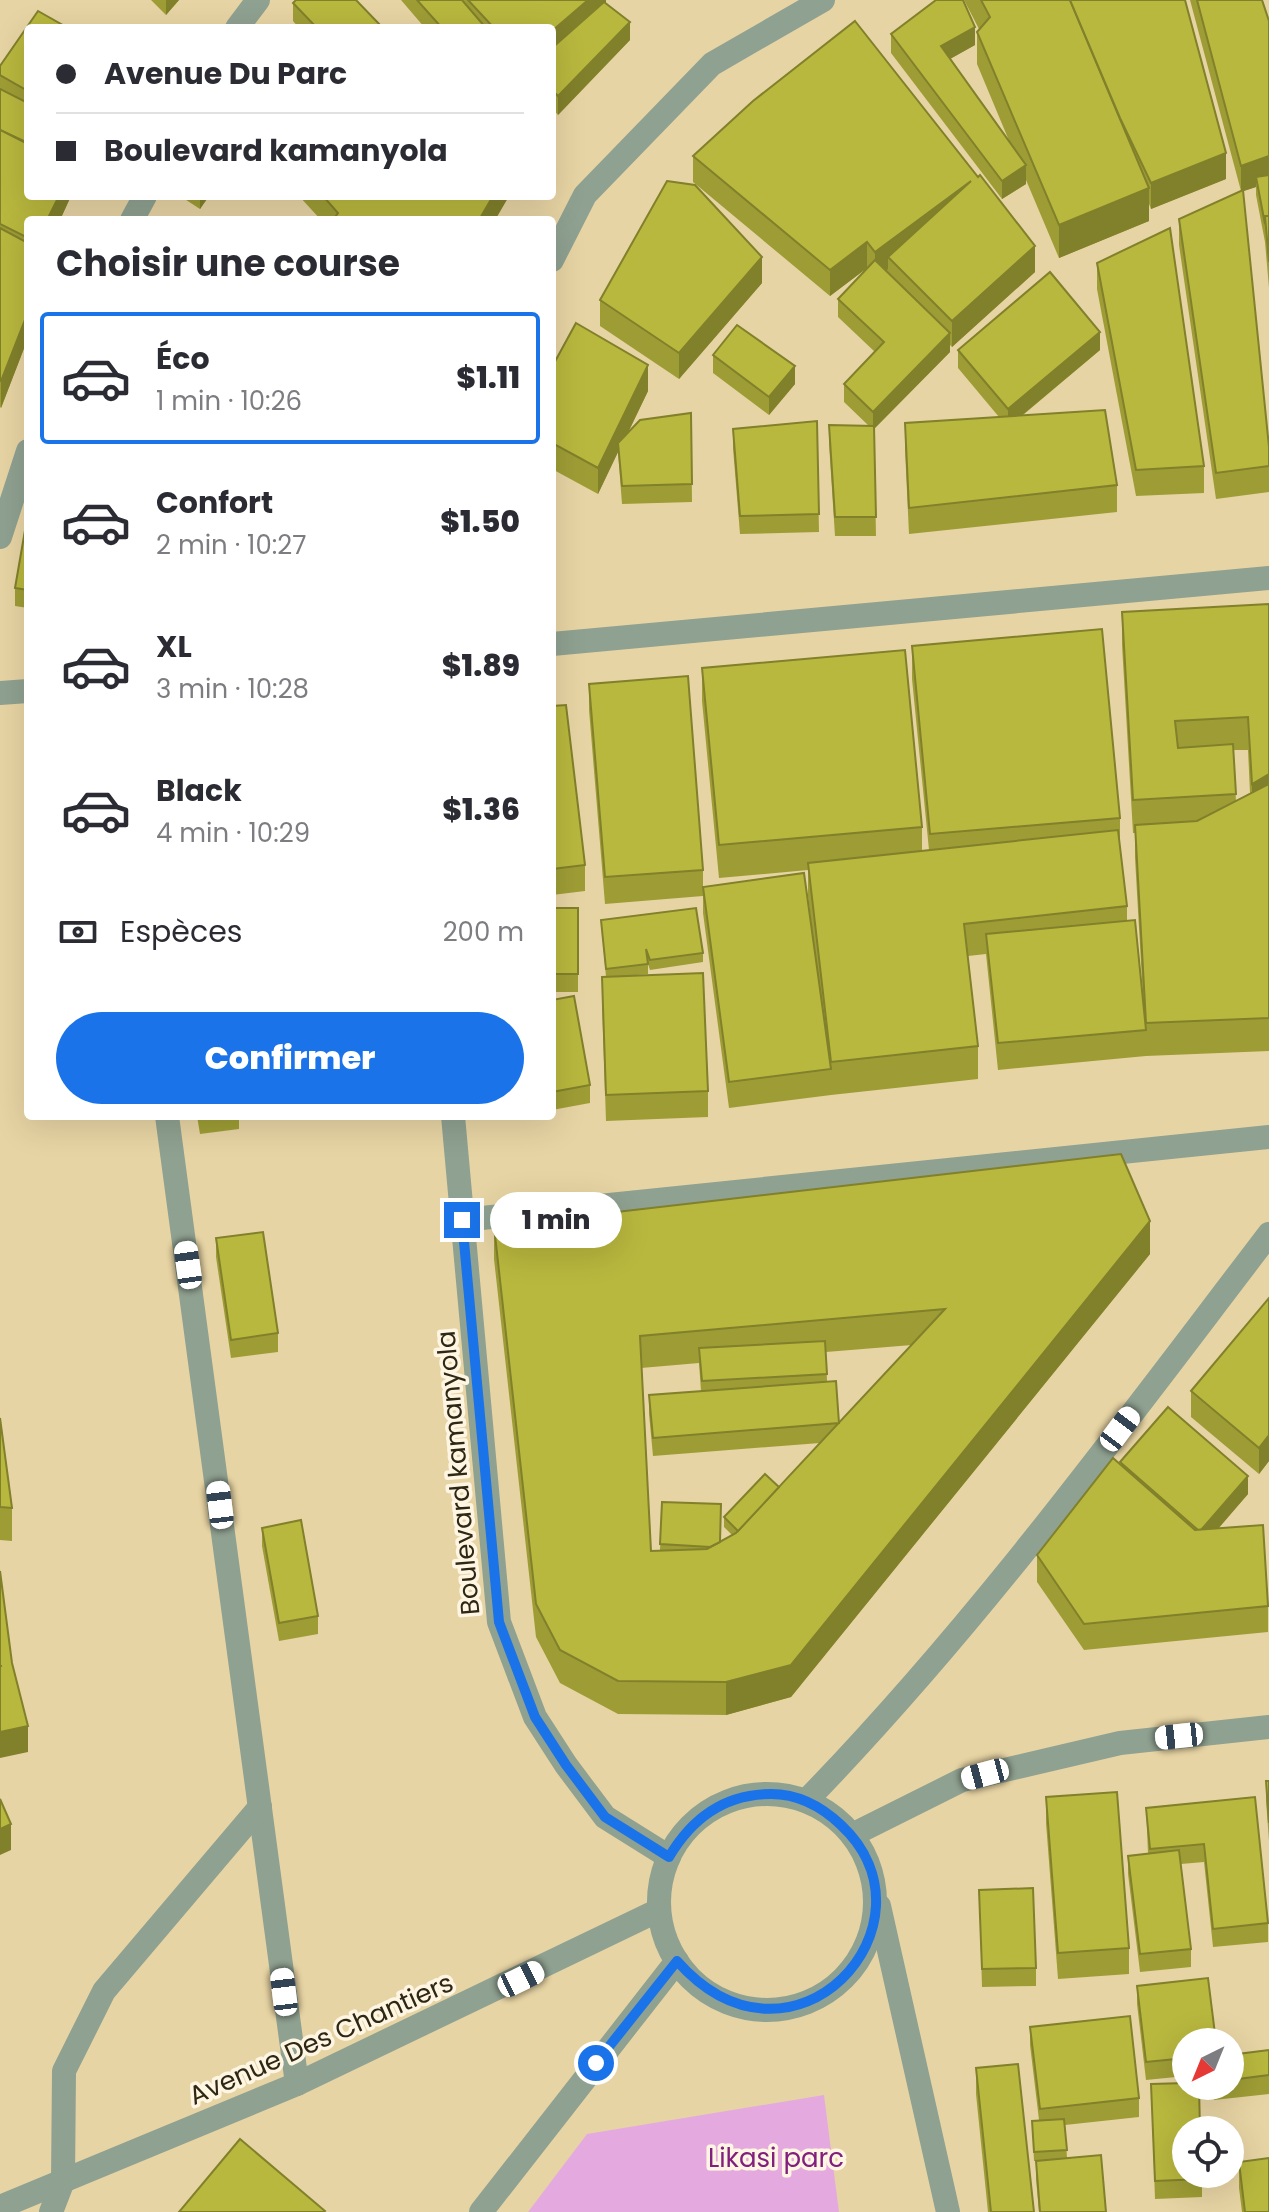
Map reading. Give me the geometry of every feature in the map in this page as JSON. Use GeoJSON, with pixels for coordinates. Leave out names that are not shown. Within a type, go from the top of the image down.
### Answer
{"type":"FeatureCollection","features":[{"type":"Feature","properties":{"kind":"street"},"geometry":{"type":"LineString","coordinates":[[240,24],[258,0]]}},
{"type":"Feature","properties":{"kind":"street"},"geometry":{"type":"LineString","coordinates":[[556,252],[585,195],[712,64],[823,0]]}},
{"type":"Feature","properties":{"kind":"street"},"geometry":{"type":"LineString","coordinates":[[0,537],[24,463]]}},
{"type":"Feature","properties":{"kind":"street"},"geometry":{"type":"LineString","coordinates":[[556,644],[1269,578]]}},
{"type":"Feature","properties":{"kind":"street"},"geometry":{"type":"LineString","coordinates":[[0,693],[24,691]]}},
{"type":"Feature","properties":{"kind":"street"},"geometry":{"type":"LineString","coordinates":[[168,1120],[297,2084]]}},
{"type":"Feature","properties":{"kind":"street","name":"Boulevard kamanyola"},"geometry":{"type":"LineString","coordinates":[[453,1120],[499,1622],[535,1717],[566,1765],[605,1817],[669,1857]]}},
{"type":"Feature","properties":{"kind":"street"},"geometry":{"type":"LineString","coordinates":[[462,1220],[1269,1137]]}},
{"type":"Feature","properties":{"kind":"street"},"geometry":{"type":"LineString","coordinates":[[806,1801],[890,1714],[999,1587],[1269,1234]]}},
{"type":"Feature","properties":{"kind":"street"},"geometry":{"type":"LineString","coordinates":[[852,1835],[962,1780],[1032,1761],[1120,1743],[1269,1727]]}},
{"type":"Feature","properties":{"kind":"street"},"geometry":{"type":"LineString","coordinates":[[874,1887],[874,1919],[865,1950],[846,1977],[821,1997],[791,2008],[759,2010],[727,2003],[699,1986],[677,1961],[664,1937],[659,1910],[661,1882],[669,1857],[693,1824],[726,1802],[752,1794],[780,1794],[806,1801],[831,1815],[852,1835],[870,1868],[948,2212]]}},
{"type":"Feature","properties":{"kind":"street"},"geometry":{"type":"LineString","coordinates":[[51,2212],[63,2181],[64,2071],[104,1991],[260,1807]]}},
{"type":"Feature","properties":{"kind":"street","name":"Avenue Des Chantiers"},"geometry":{"type":"LineString","coordinates":[[0,2207],[297,2084],[659,1910]]}},
{"type":"Feature","properties":{"kind":"street"},"geometry":{"type":"LineString","coordinates":[[481,2212],[677,1961]]}},
{"type":"Feature","properties":{"kind":"green space","name":"Likasi parc"},"geometry":{"type":"Polygon","coordinates":[[[824,2095],[839,2212],[528,2212],[587,2134],[824,2095]]]}},
{"type":"Feature","properties":{"kind":"building"},"geometry":{"type":"Polygon","coordinates":[[[296,0],[356,0],[379,24],[313,24],[293,3],[296,0]]]}},
{"type":"Feature","properties":{"kind":"building"},"geometry":{"type":"Polygon","coordinates":[[[417,0],[462,0],[483,24],[438,24],[417,0]]]}},
{"type":"Feature","properties":{"kind":"building"},"geometry":{"type":"Polygon","coordinates":[[[468,0],[588,0],[556,28],[556,24],[490,24],[468,0]]]}},
{"type":"Feature","properties":{"kind":"building"},"geometry":{"type":"Polygon","coordinates":[[[936,0],[963,0],[975,27],[941,46],[1026,165],[1002,181],[891,34],[936,0]]]}},
{"type":"Feature","properties":{"kind":"building"},"geometry":{"type":"Polygon","coordinates":[[[981,0],[1070,0],[1149,188],[1059,225],[977,32],[990,17],[981,0]]]}},
{"type":"Feature","properties":{"kind":"building"},"geometry":{"type":"Polygon","coordinates":[[[1070,0],[1185,0],[1226,153],[1151,183],[1070,0]]]}},
{"type":"Feature","properties":{"kind":"building"},"geometry":{"type":"Polygon","coordinates":[[[1197,0],[1262,0],[1269,21],[1269,156],[1241,166],[1197,0]]]}},
{"type":"Feature","properties":{"kind":"building"},"geometry":{"type":"Polygon","coordinates":[[[604,2],[630,22],[558,96],[556,44],[604,2]]]}},
{"type":"Feature","properties":{"kind":"building"},"geometry":{"type":"Polygon","coordinates":[[[38,11],[61,24],[29,24],[38,11]]]}},
{"type":"Feature","properties":{"kind":"building"},"geometry":{"type":"Polygon","coordinates":[[[855,21],[1035,246],[952,321],[888,257],[971,181],[875,252],[867,242],[830,270],[693,156],[753,101],[855,21]]]}},
{"type":"Feature","properties":{"kind":"building"},"geometry":{"type":"Polygon","coordinates":[[[24,31],[24,89],[0,75],[0,66],[24,31]]]}},
{"type":"Feature","properties":{"kind":"building"},"geometry":{"type":"Polygon","coordinates":[[[0,89],[24,101],[24,141],[0,130],[0,89]]]}},
{"type":"Feature","properties":{"kind":"building"},"geometry":{"type":"Polygon","coordinates":[[[0,130],[24,142],[24,200],[57,200],[49,216],[24,216],[24,236],[0,224],[0,130]]]}},
{"type":"Feature","properties":{"kind":"building"},"geometry":{"type":"Polygon","coordinates":[[[1269,175],[1269,216],[1265,216],[1265,224],[1256,177],[1269,175]]]}},
{"type":"Feature","properties":{"kind":"building"},"geometry":{"type":"Polygon","coordinates":[[[667,181],[695,185],[762,257],[679,353],[600,300],[667,181]]]}},
{"type":"Feature","properties":{"kind":"building"},"geometry":{"type":"Polygon","coordinates":[[[1243,190],[1269,466],[1216,473],[1179,219],[1243,190]]]}},
{"type":"Feature","properties":{"kind":"building"},"geometry":{"type":"Polygon","coordinates":[[[327,200],[491,200],[481,216],[336,216],[338,213],[327,200]]]}},
{"type":"Feature","properties":{"kind":"building"},"geometry":{"type":"Polygon","coordinates":[[[1265,216],[1269,216],[1269,262],[1265,216]]]}},
{"type":"Feature","properties":{"kind":"building"},"geometry":{"type":"Polygon","coordinates":[[[0,228],[24,241],[24,322],[0,381],[0,228]]]}},
{"type":"Feature","properties":{"kind":"building"},"geometry":{"type":"Polygon","coordinates":[[[1170,228],[1204,466],[1136,470],[1097,263],[1170,228]]]}},
{"type":"Feature","properties":{"kind":"building"},"geometry":{"type":"Polygon","coordinates":[[[875,260],[950,333],[873,412],[844,384],[884,342],[838,299],[875,260]]]}},
{"type":"Feature","properties":{"kind":"building"},"geometry":{"type":"Polygon","coordinates":[[[1050,272],[1100,332],[1008,409],[958,350],[1050,272]]]}},
{"type":"Feature","properties":{"kind":"building"},"geometry":{"type":"Polygon","coordinates":[[[576,323],[648,365],[598,468],[556,445],[556,360],[576,323]]]}},
{"type":"Feature","properties":{"kind":"building"},"geometry":{"type":"Polygon","coordinates":[[[737,325],[795,366],[769,397],[713,355],[737,325]]]}},
{"type":"Feature","properties":{"kind":"building"},"geometry":{"type":"Polygon","coordinates":[[[1105,410],[1117,485],[909,508],[905,423],[1105,410]]]}},
{"type":"Feature","properties":{"kind":"building"},"geometry":{"type":"Polygon","coordinates":[[[691,413],[692,484],[622,486],[618,443],[640,420],[691,413]]]}},
{"type":"Feature","properties":{"kind":"building"},"geometry":{"type":"Polygon","coordinates":[[[817,421],[819,514],[740,516],[733,429],[817,421]]]}},
{"type":"Feature","properties":{"kind":"building"},"geometry":{"type":"Polygon","coordinates":[[[829,425],[874,426],[876,517],[835,517],[829,425]]]}},
{"type":"Feature","properties":{"kind":"building"},"geometry":{"type":"Polygon","coordinates":[[[24,536],[24,589],[15,588],[24,536]]]}},
{"type":"Feature","properties":{"kind":"building"},"geometry":{"type":"Polygon","coordinates":[[[1269,604],[1269,774],[1252,784],[1248,717],[1175,721],[1178,748],[1233,744],[1236,794],[1133,800],[1122,612],[1269,604]]]}},
{"type":"Feature","properties":{"kind":"building"},"geometry":{"type":"Polygon","coordinates":[[[1102,629],[1120,818],[930,834],[912,646],[1102,629]]]}},
{"type":"Feature","properties":{"kind":"building"},"geometry":{"type":"Polygon","coordinates":[[[905,650],[922,827],[719,845],[702,668],[905,650]]]}},
{"type":"Feature","properties":{"kind":"building"},"geometry":{"type":"Polygon","coordinates":[[[688,676],[703,870],[605,877],[589,684],[688,676]]]}},
{"type":"Feature","properties":{"kind":"building"},"geometry":{"type":"Polygon","coordinates":[[[566,705],[585,865],[556,869],[556,706],[566,705]]]}},
{"type":"Feature","properties":{"kind":"building"},"geometry":{"type":"Polygon","coordinates":[[[1269,784],[1269,1018],[1146,1023],[1135,825],[1197,821],[1269,784]]]}},
{"type":"Feature","properties":{"kind":"building"},"geometry":{"type":"Polygon","coordinates":[[[1118,830],[1127,906],[964,924],[978,1046],[831,1062],[808,863],[1118,830]]]}},
{"type":"Feature","properties":{"kind":"building"},"geometry":{"type":"Polygon","coordinates":[[[804,873],[831,1069],[729,1082],[703,887],[804,873]]]}},
{"type":"Feature","properties":{"kind":"building"},"geometry":{"type":"Polygon","coordinates":[[[556,908],[578,908],[578,974],[556,974],[556,908]]]}},
{"type":"Feature","properties":{"kind":"building"},"geometry":{"type":"Polygon","coordinates":[[[696,908],[703,953],[650,960],[646,949],[648,964],[606,969],[601,920],[696,908]]]}},
{"type":"Feature","properties":{"kind":"building"},"geometry":{"type":"Polygon","coordinates":[[[1135,920],[1146,1030],[998,1043],[986,934],[1135,920]]]}},
{"type":"Feature","properties":{"kind":"building"},"geometry":{"type":"Polygon","coordinates":[[[703,973],[708,1091],[606,1095],[602,977],[703,973]]]}},
{"type":"Feature","properties":{"kind":"building"},"geometry":{"type":"Polygon","coordinates":[[[574,996],[590,1085],[556,1091],[556,999],[574,996]]]}},
{"type":"Feature","properties":{"kind":"building"},"geometry":{"type":"Polygon","coordinates":[[[1121,1154],[1150,1221],[791,1665],[726,1682],[618,1681],[560,1650],[536,1604],[494,1226],[1121,1154]],[[945,1309],[640,1336],[651,1551],[707,1549],[736,1533],[945,1309]]]}},
{"type":"Feature","properties":{"kind":"building"},"geometry":{"type":"Polygon","coordinates":[[[263,1232],[278,1333],[231,1340],[216,1238],[263,1232]]]}},
{"type":"Feature","properties":{"kind":"building"},"geometry":{"type":"Polygon","coordinates":[[[1269,1298],[1269,1435],[1259,1448],[1191,1391],[1269,1298]]]}},
{"type":"Feature","properties":{"kind":"building"},"geometry":{"type":"Polygon","coordinates":[[[825,1341],[827,1374],[702,1381],[699,1348],[825,1341]]]}},
{"type":"Feature","properties":{"kind":"building"},"geometry":{"type":"Polygon","coordinates":[[[836,1381],[839,1423],[653,1438],[649,1395],[836,1381]]]}},
{"type":"Feature","properties":{"kind":"building"},"geometry":{"type":"Polygon","coordinates":[[[1168,1407],[1248,1476],[1201,1530],[1120,1462],[1168,1407]]]}},
{"type":"Feature","properties":{"kind":"building"},"geometry":{"type":"Polygon","coordinates":[[[0,1418],[12,1508],[0,1507],[0,1418]]]}},
{"type":"Feature","properties":{"kind":"building"},"geometry":{"type":"Polygon","coordinates":[[[1113,1458],[1195,1530],[1263,1525],[1268,1606],[1084,1624],[1037,1555],[1113,1458]]]}},
{"type":"Feature","properties":{"kind":"building"},"geometry":{"type":"Polygon","coordinates":[[[765,1474],[779,1487],[738,1531],[724,1517],[765,1474]]]}},
{"type":"Feature","properties":{"kind":"building"},"geometry":{"type":"Polygon","coordinates":[[[662,1502],[721,1504],[720,1542],[710,1547],[660,1544],[662,1502]]]}},
{"type":"Feature","properties":{"kind":"building"},"geometry":{"type":"Polygon","coordinates":[[[301,1520],[318,1616],[279,1623],[262,1528],[301,1520]]]}},
{"type":"Feature","properties":{"kind":"building"},"geometry":{"type":"Polygon","coordinates":[[[0,1571],[12,1663],[28,1726],[0,1732],[0,1666],[0,1571]]]}},
{"type":"Feature","properties":{"kind":"building"},"geometry":{"type":"Polygon","coordinates":[[[1266,1781],[1269,1781],[1269,1823],[1266,1781]]]}},
{"type":"Feature","properties":{"kind":"building"},"geometry":{"type":"Polygon","coordinates":[[[1117,1792],[1129,1948],[1058,1953],[1046,1797],[1117,1792]]]}},
{"type":"Feature","properties":{"kind":"building"},"geometry":{"type":"Polygon","coordinates":[[[1255,1797],[1268,1923],[1213,1929],[1204,1844],[1150,1849],[1146,1808],[1255,1797]]]}},
{"type":"Feature","properties":{"kind":"building"},"geometry":{"type":"Polygon","coordinates":[[[0,1799],[11,1824],[0,1829],[0,1799]]]}},
{"type":"Feature","properties":{"kind":"building"},"geometry":{"type":"Polygon","coordinates":[[[1179,1850],[1191,1949],[1140,1954],[1128,1856],[1179,1850]]]}},
{"type":"Feature","properties":{"kind":"building"},"geometry":{"type":"Polygon","coordinates":[[[1033,1888],[1036,1968],[982,1969],[979,1890],[1033,1888]]]}},
{"type":"Feature","properties":{"kind":"building"},"geometry":{"type":"Polygon","coordinates":[[[1208,1978],[1214,2028],[1172,2028],[1172,2059],[1146,2062],[1137,1986],[1208,1978]]]}},
{"type":"Feature","properties":{"kind":"building"},"geometry":{"type":"Polygon","coordinates":[[[1130,2016],[1139,2098],[1040,2109],[1030,2027],[1130,2016]]]}},
{"type":"Feature","properties":{"kind":"building"},"geometry":{"type":"Polygon","coordinates":[[[1269,2050],[1269,2075],[1244,2078],[1244,2053],[1269,2050]]]}},
{"type":"Feature","properties":{"kind":"building"},"geometry":{"type":"Polygon","coordinates":[[[1018,2064],[1034,2212],[991,2212],[976,2068],[1018,2064]]]}},
{"type":"Feature","properties":{"kind":"building"},"geometry":{"type":"Polygon","coordinates":[[[1172,2083],[1172,2100],[1199,2100],[1200,2116],[1172,2116],[1172,2180],[1155,2181],[1151,2084],[1172,2083]]]}},
{"type":"Feature","properties":{"kind":"building"},"geometry":{"type":"Polygon","coordinates":[[[1064,2119],[1067,2150],[1034,2152],[1032,2121],[1064,2119]]]}},
{"type":"Feature","properties":{"kind":"building"},"geometry":{"type":"Polygon","coordinates":[[[240,2139],[325,2211],[179,2212],[240,2139]]]}},
{"type":"Feature","properties":{"kind":"building"},"geometry":{"type":"Polygon","coordinates":[[[1101,2155],[1106,2212],[1040,2212],[1036,2161],[1101,2155]]]}},
{"type":"Feature","properties":{"kind":"building"},"geometry":{"type":"Polygon","coordinates":[[[1269,2158],[1269,2212],[1245,2212],[1242,2188],[1244,2161],[1269,2158]]]}},
{"type":"Feature","properties":{"kind":"route"},"geometry":{"type":"LineString","coordinates":[[462,1220],[499,1622],[535,1717],[605,1817],[669,1857],[683,1834],[703,1815],[726,1802],[752,1794],[780,1794],[806,1801],[831,1815],[852,1835],[870,1868],[874,1887],[874,1919],[865,1950],[846,1977],[821,1997],[791,2008],[759,2010],[727,2003],[699,1986],[677,1961],[596,2063]]}}]}
